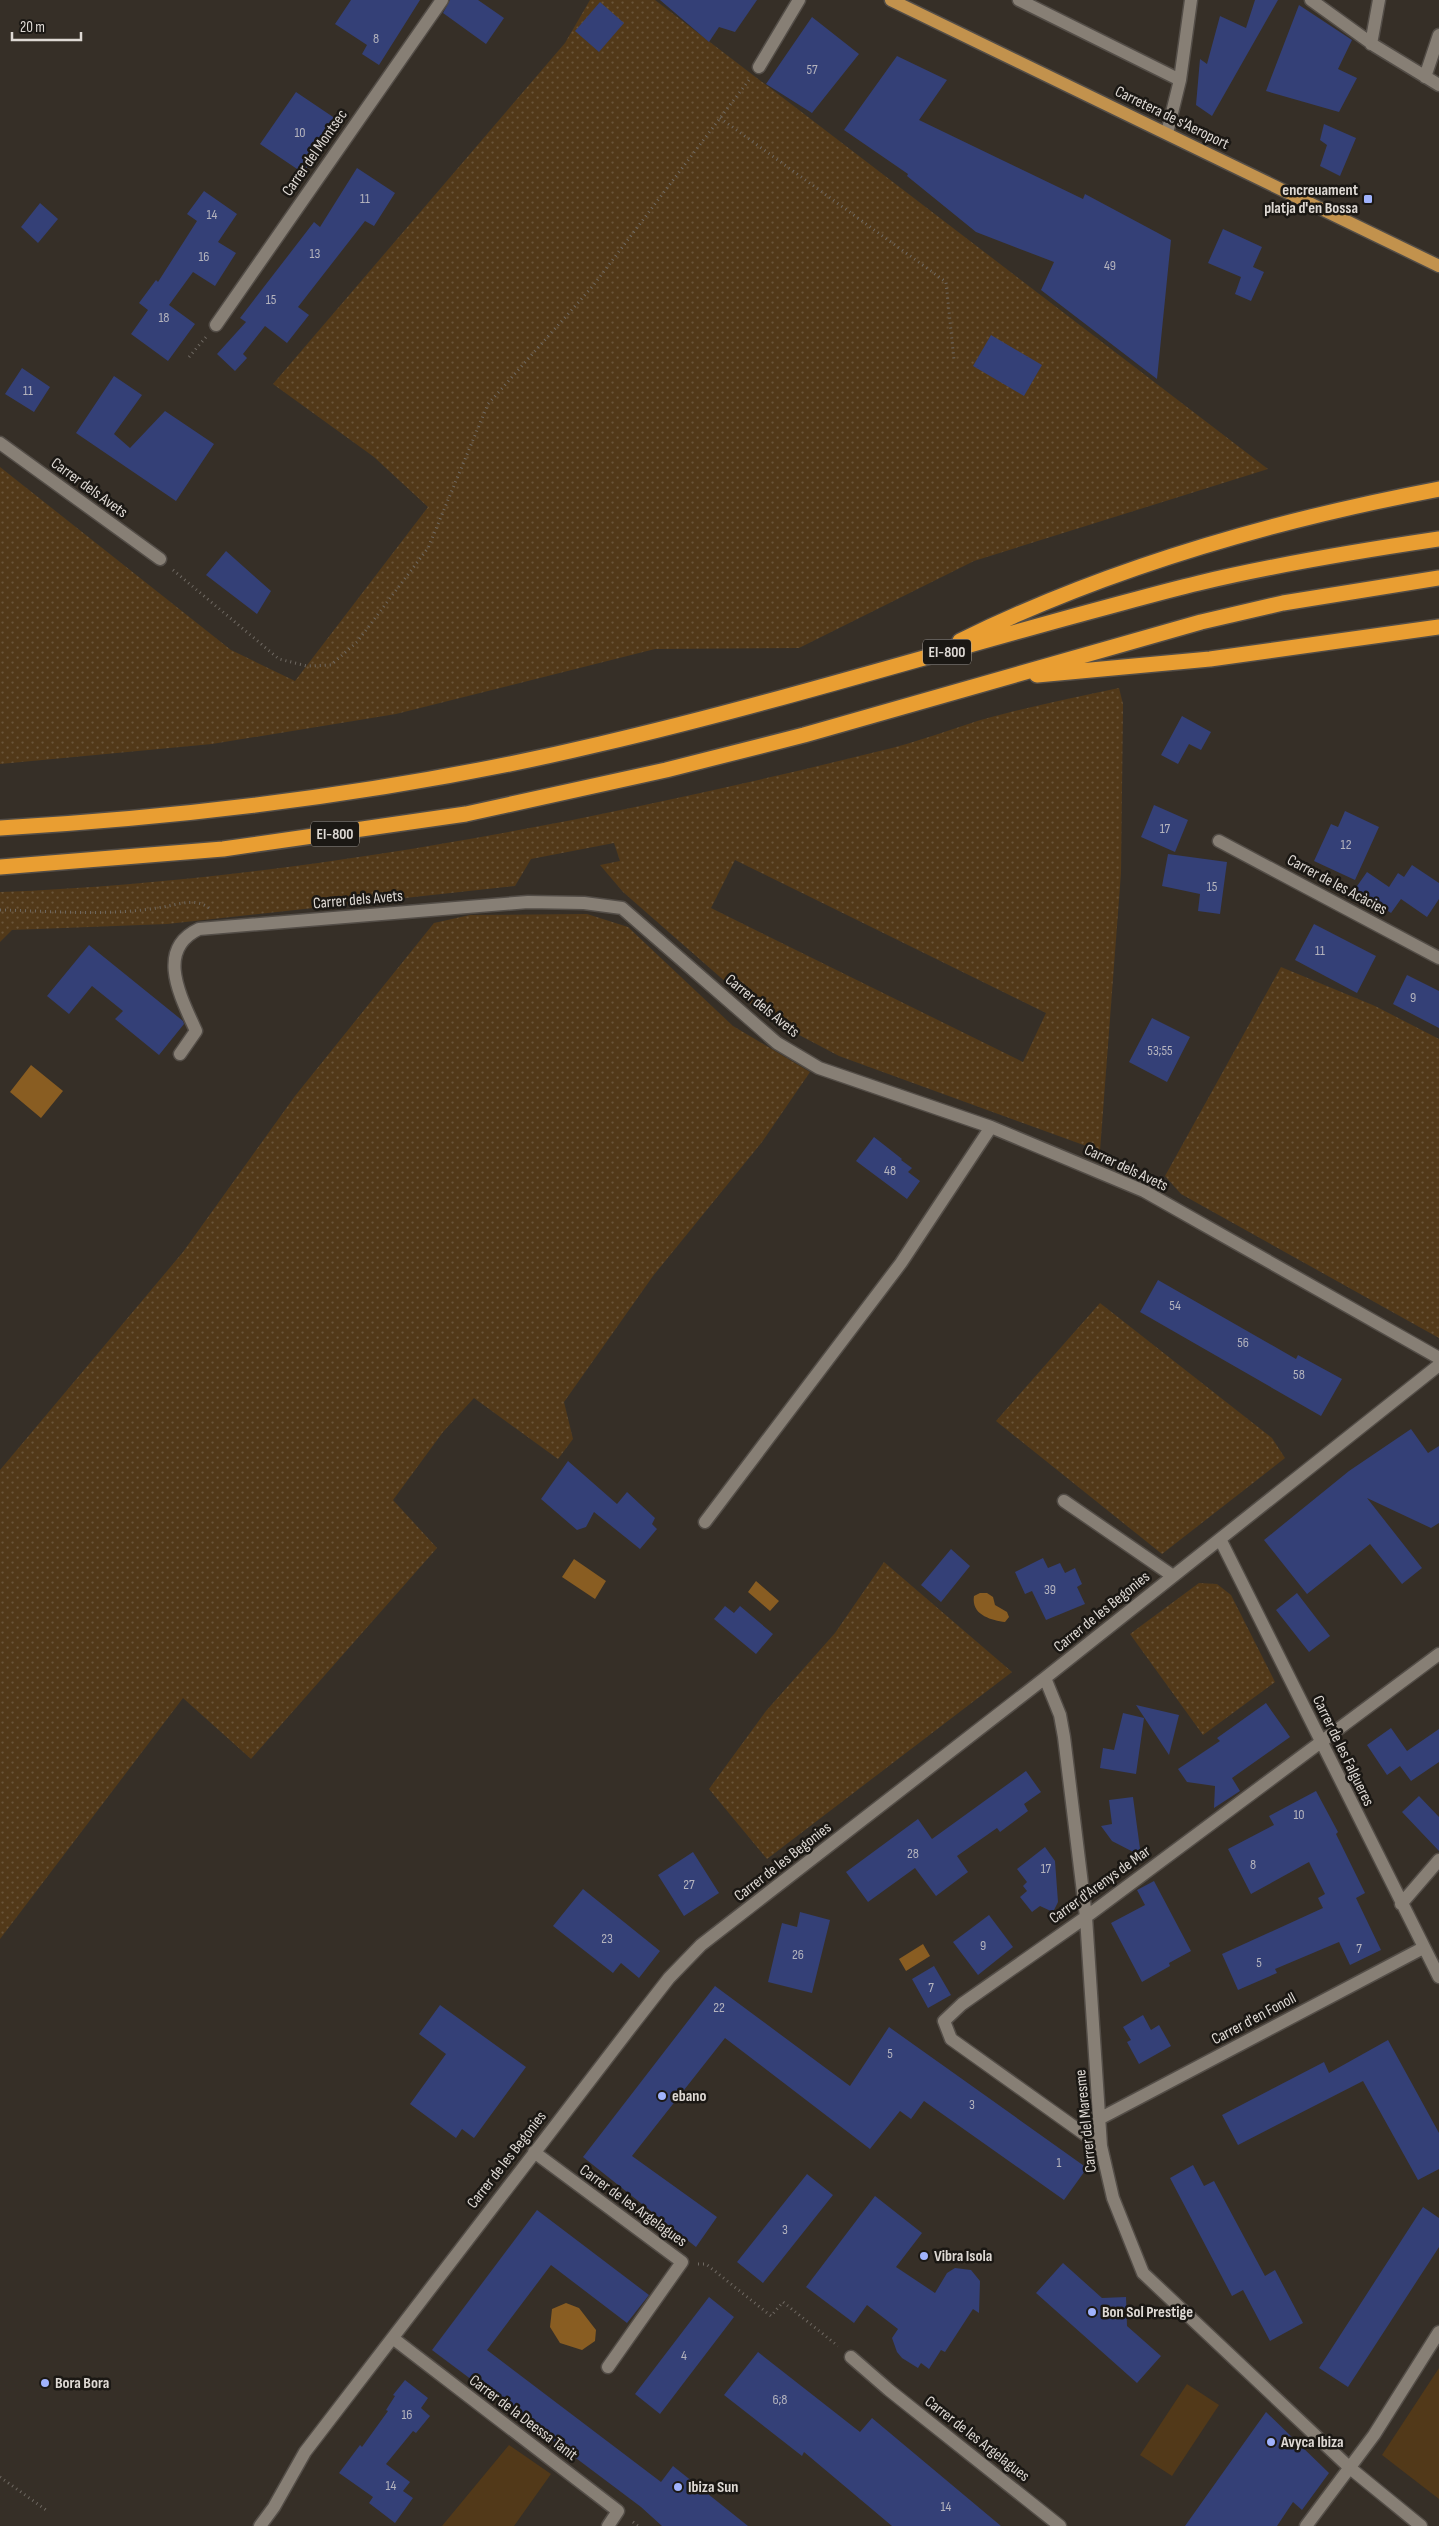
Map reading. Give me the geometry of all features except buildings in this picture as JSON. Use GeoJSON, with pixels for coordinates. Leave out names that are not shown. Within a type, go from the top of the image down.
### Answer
{"type":"FeatureCollection","features":[{"type":"Feature","properties":{"kind":"highway"},"geometry":{"type":"LineString","coordinates":[[927,657],[1000,621],[1081,588],[1142,567],[1291,523],[1379,500],[1439,489]]}},
{"type":"Feature","properties":{"kind":"highway","name":"EI-800"},"geometry":{"type":"LineString","coordinates":[[0,828],[111,821],[214,810],[456,775],[601,744],[1196,583],[1279,565],[1439,539]]}},
{"type":"Feature","properties":{"kind":"highway","name":"EI-800"},"geometry":{"type":"LineString","coordinates":[[0,867],[223,849],[466,814],[684,766],[804,735],[1183,628],[1274,606],[1439,578]]}},
{"type":"Feature","properties":{"kind":"highway"},"geometry":{"type":"LineString","coordinates":[[1004,678],[1210,659],[1439,627]]}},
{"type":"Feature","properties":{"kind":"main road","name":"Carretera de s'Aeroport"},"geometry":{"type":"LineString","coordinates":[[890,0],[1439,266]]}},
{"type":"Feature","properties":{"kind":"street","name":"Carrer del Montsec"},"geometry":{"type":"LineString","coordinates":[[216,325],[442,0]]}},
{"type":"Feature","properties":{"kind":"street"},"geometry":{"type":"LineString","coordinates":[[758,67],[799,0]]}},
{"type":"Feature","properties":{"kind":"street"},"geometry":{"type":"LineString","coordinates":[[1019,0],[1180,80]]}},
{"type":"Feature","properties":{"kind":"street"},"geometry":{"type":"LineString","coordinates":[[1167,134],[1180,80],[1191,0]]}},
{"type":"Feature","properties":{"kind":"street"},"geometry":{"type":"LineString","coordinates":[[1311,0],[1371,44],[1439,85]]}},
{"type":"Feature","properties":{"kind":"street"},"geometry":{"type":"LineString","coordinates":[[1371,44],[1379,0]]}},
{"type":"Feature","properties":{"kind":"street"},"geometry":{"type":"LineString","coordinates":[[1425,77],[1439,35]]}},
{"type":"Feature","properties":{"kind":"street","name":"Carrer dels Avets"},"geometry":{"type":"LineString","coordinates":[[0,443],[160,559]]}},
{"type":"Feature","properties":{"kind":"street","name":"Carrer de les Acàcies"},"geometry":{"type":"LineString","coordinates":[[1219,841],[1439,958]]}},
{"type":"Feature","properties":{"kind":"street","name":"Carrer dels Avets"},"geometry":{"type":"LineString","coordinates":[[180,1054],[196,1031],[173,974],[175,959],[188,934],[198,929],[528,902],[584,902],[622,908],[777,1043],[819,1068],[991,1127],[1144,1191],[1439,1358]]}},
{"type":"Feature","properties":{"kind":"street"},"geometry":{"type":"LineString","coordinates":[[705,1522],[901,1263],[991,1127]]}},
{"type":"Feature","properties":{"kind":"street","name":"Carrer de les Begonies"},"geometry":{"type":"LineString","coordinates":[[260,2526],[274,2507],[305,2452],[394,2339],[534,2152],[669,1978],[701,1945],[1045,1678],[1439,1365]]}},
{"type":"Feature","properties":{"kind":"street"},"geometry":{"type":"LineString","coordinates":[[1064,1501],[1173,1576]]}},
{"type":"Feature","properties":{"kind":"street","name":"Carrer de les Falgueres"},"geometry":{"type":"LineString","coordinates":[[1220,1539],[1439,1977]]}},
{"type":"Feature","properties":{"kind":"street","name":"Carrer d'Arenys de Mar"},"geometry":{"type":"LineString","coordinates":[[1102,2146],[952,2039],[944,2021],[962,2004],[1086,1917],[1439,1654]]}},
{"type":"Feature","properties":{"kind":"street","name":"Carrer del Maresme"},"geometry":{"type":"LineString","coordinates":[[1045,1678],[1060,1715],[1064,1737],[1086,1917],[1102,2146],[1113,2198],[1144,2273],[1350,2468],[1421,2526]]}},
{"type":"Feature","properties":{"kind":"street"},"geometry":{"type":"LineString","coordinates":[[1401,1904],[1439,1860]]}},
{"type":"Feature","properties":{"kind":"street","name":"Carrer d'en Fonoll"},"geometry":{"type":"LineString","coordinates":[[1099,2119],[1423,1948]]}},
{"type":"Feature","properties":{"kind":"street","name":"Carrer de les Argelagues"},"geometry":{"type":"LineString","coordinates":[[534,2152],[682,2262],[608,2367]]}},
{"type":"Feature","properties":{"kind":"street"},"geometry":{"type":"LineString","coordinates":[[1306,2526],[1374,2435],[1439,2332]]}},
{"type":"Feature","properties":{"kind":"street","name":"Carrer de la Deessa Tanit"},"geometry":{"type":"LineString","coordinates":[[394,2339],[618,2511],[608,2526]]}},
{"type":"Feature","properties":{"kind":"street","name":"Carrer de les Argelagues"},"geometry":{"type":"LineString","coordinates":[[851,2357],[889,2390],[1060,2526]]}},
{"type":"Feature","properties":{"kind":"street"},"geometry":{"type":"LineString","coordinates":[[274,2507],[274,2526]]}},
{"type":"Feature","properties":{"kind":"path"},"geometry":{"type":"LineString","coordinates":[[160,559],[279,659],[307,666],[331,665],[357,642],[428,548],[488,404],[592,287],[758,67]]}},
{"type":"Feature","properties":{"kind":"path"},"geometry":{"type":"LineString","coordinates":[[720,118],[946,282],[954,360]]}},
{"type":"Feature","properties":{"kind":"path"},"geometry":{"type":"LineString","coordinates":[[189,357],[216,325]]}},
{"type":"Feature","properties":{"kind":"path"},"geometry":{"type":"LineString","coordinates":[[0,910],[105,913],[146,910],[190,901],[206,905],[227,926]]}},
{"type":"Feature","properties":{"kind":"path"},"geometry":{"type":"LineString","coordinates":[[706,2264],[772,2316],[783,2302],[827,2337]]}},
{"type":"Feature","properties":{"kind":"path"},"geometry":{"type":"LineString","coordinates":[[0,2477],[46,2510]]}},
{"type":"Feature","properties":{"kind":"shaded area"},"geometry":{"type":"Polygon","coordinates":[[[590,0],[655,0],[1268,469],[974,561],[799,648],[655,649],[396,714],[212,744],[0,764],[0,467],[231,650],[295,681],[428,507],[374,457],[273,384],[565,43],[590,0]]]}},
{"type":"Feature","properties":{"kind":"shaded area"},"geometry":{"type":"Polygon","coordinates":[[[1119,688],[1123,704],[1121,873],[1100,1151],[839,1056],[767,1018],[623,892],[600,865],[620,861],[614,843],[531,859],[515,886],[167,924],[12,930],[0,942],[0,892],[225,875],[337,860],[561,822],[672,799],[892,748],[992,717],[1119,688]],[[735,860],[711,908],[1023,1062],[1046,1013],[735,860]]]}},
{"type":"Feature","properties":{"kind":"shaded area"},"geometry":{"type":"Polygon","coordinates":[[[587,914],[628,927],[733,1026],[810,1072],[762,1142],[653,1276],[564,1402],[573,1439],[558,1459],[474,1398],[443,1432],[393,1500],[437,1548],[251,1759],[183,1698],[0,1939],[0,1470],[183,1252],[295,1096],[434,923],[470,915],[587,914]]]}},
{"type":"Feature","properties":{"kind":"shaded area"},"geometry":{"type":"Polygon","coordinates":[[[1281,967],[1375,1006],[1439,1039],[1439,1338],[1181,1194],[1165,1176],[1281,967]]]}},
{"type":"Feature","properties":{"kind":"shaded area"},"geometry":{"type":"Polygon","coordinates":[[[31,1065],[63,1091],[41,1118],[10,1092],[31,1065]]]}},
{"type":"Feature","properties":{"kind":"shaded area"},"geometry":{"type":"Polygon","coordinates":[[[1100,1303],[1272,1438],[1285,1458],[1162,1554],[996,1421],[1100,1303]]]}},
{"type":"Feature","properties":{"kind":"shaded area"},"geometry":{"type":"Polygon","coordinates":[[[574,1559],[606,1581],[595,1599],[562,1577],[574,1559]]]}},
{"type":"Feature","properties":{"kind":"shaded area"},"geometry":{"type":"Polygon","coordinates":[[[884,1562],[1012,1672],[767,1859],[709,1789],[766,1711],[835,1633],[884,1562]]]}},
{"type":"Feature","properties":{"kind":"shaded area"},"geometry":{"type":"Polygon","coordinates":[[[756,1581],[779,1601],[770,1611],[748,1592],[756,1581]]]}},
{"type":"Feature","properties":{"kind":"shaded area"},"geometry":{"type":"Polygon","coordinates":[[[1199,1583],[1217,1584],[1231,1595],[1275,1682],[1203,1735],[1130,1634],[1199,1583]]]}},
{"type":"Feature","properties":{"kind":"shaded area"},"geometry":{"type":"Polygon","coordinates":[[[980,1593],[987,1593],[993,1597],[995,1605],[1007,1612],[1009,1617],[1005,1622],[988,1618],[979,1612],[974,1602],[974,1596],[980,1593]]]}},
{"type":"Feature","properties":{"kind":"shaded area"},"geometry":{"type":"Polygon","coordinates":[[[923,1944],[930,1956],[906,1971],[899,1959],[923,1944]]]}},
{"type":"Feature","properties":{"kind":"shaded area"},"geometry":{"type":"Polygon","coordinates":[[[566,2303],[579,2308],[596,2330],[595,2341],[582,2350],[560,2343],[550,2327],[552,2309],[566,2303]]]}},
{"type":"Feature","properties":{"kind":"shaded area"},"geometry":{"type":"Polygon","coordinates":[[[1439,2368],[1439,2499],[1382,2455],[1439,2368]]]}},
{"type":"Feature","properties":{"kind":"shaded area"},"geometry":{"type":"Polygon","coordinates":[[[1187,2384],[1219,2405],[1172,2476],[1140,2455],[1187,2384]]]}},
{"type":"Feature","properties":{"kind":"shaded area"},"geometry":{"type":"Polygon","coordinates":[[[509,2445],[551,2474],[514,2526],[442,2526],[509,2445]]]}},
{"type":"Feature","properties":{"kind":"place","name":"encreuament platja d'en Bossa"},"geometry":{"type":"Point","coordinates":[1368,199]}},
{"type":"Feature","properties":{"kind":"place","name":"ebano"},"geometry":{"type":"Point","coordinates":[662,2096]}},
{"type":"Feature","properties":{"kind":"place","name":"Vibra Isola"},"geometry":{"type":"Point","coordinates":[924,2256]}},
{"type":"Feature","properties":{"kind":"place","name":"Bon Sol Prestige"},"geometry":{"type":"Point","coordinates":[1092,2312]}},
{"type":"Feature","properties":{"kind":"place","name":"Bora Bora"},"geometry":{"type":"Point","coordinates":[45,2383]}},
{"type":"Feature","properties":{"kind":"place","name":"Avyca Ibiza"},"geometry":{"type":"Point","coordinates":[1271,2442]}},
{"type":"Feature","properties":{"kind":"place","name":"Ibiza Sun"},"geometry":{"type":"Point","coordinates":[678,2487]}}]}
